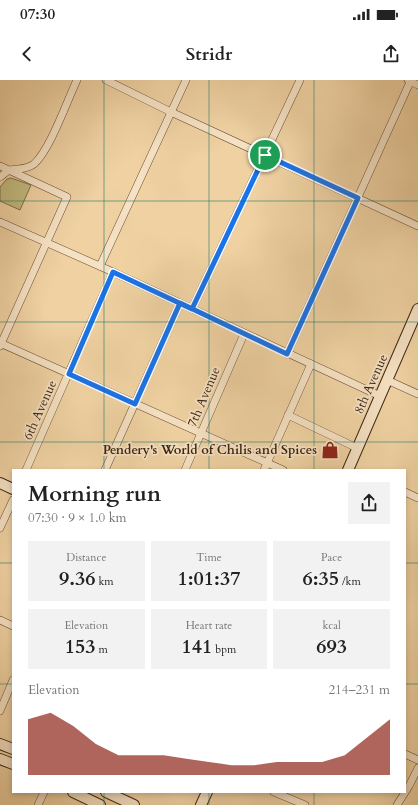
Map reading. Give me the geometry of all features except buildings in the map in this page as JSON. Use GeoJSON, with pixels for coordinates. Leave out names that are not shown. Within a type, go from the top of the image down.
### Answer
{"type":"FeatureCollection","features":[{"type":"Feature","properties":{"kind":"main road","name":"8th Avenue"},"geometry":{"type":"LineString","coordinates":[[351,469],[357,448],[418,309]]}},
{"type":"Feature","properties":{"kind":"main road"},"geometry":{"type":"LineString","coordinates":[[0,483],[12,489]]}},
{"type":"Feature","properties":{"kind":"main road"},"geometry":{"type":"LineString","coordinates":[[0,744],[12,749]]}},
{"type":"Feature","properties":{"kind":"main road"},"geometry":{"type":"LineString","coordinates":[[0,759],[12,764]]}},
{"type":"Feature","properties":{"kind":"main road"},"geometry":{"type":"LineString","coordinates":[[75,793],[100,805]]}},
{"type":"Feature","properties":{"kind":"main road"},"geometry":{"type":"LineString","coordinates":[[110,793],[123,796],[134,805]]}},
{"type":"Feature","properties":{"kind":"main road"},"geometry":{"type":"LineString","coordinates":[[201,805],[207,793]]}},
{"type":"Feature","properties":{"kind":"street"},"geometry":{"type":"LineString","coordinates":[[0,177],[9,170],[23,170],[39,159],[47,148],[77,80]]}},
{"type":"Feature","properties":{"kind":"street"},"geometry":{"type":"LineString","coordinates":[[106,80],[171,112],[418,226]]}},
{"type":"Feature","properties":{"kind":"street"},"geometry":{"type":"LineString","coordinates":[[100,266],[186,80]]}},
{"type":"Feature","properties":{"kind":"street"},"geometry":{"type":"LineString","coordinates":[[192,309],[300,80]]}},
{"type":"Feature","properties":{"kind":"street"},"geometry":{"type":"LineString","coordinates":[[287,354],[410,80],[418,84]]}},
{"type":"Feature","properties":{"kind":"street"},"geometry":{"type":"LineString","coordinates":[[0,166],[67,197],[1,344],[202,433],[266,466],[279,469]]}},
{"type":"Feature","properties":{"kind":"street"},"geometry":{"type":"LineString","coordinates":[[0,222],[100,266],[380,396]]}},
{"type":"Feature","properties":{"kind":"street","name":"6th Avenue"},"geometry":{"type":"LineString","coordinates":[[26,469],[113,272]]}},
{"type":"Feature","properties":{"kind":"street"},"geometry":{"type":"LineString","coordinates":[[105,469],[180,303]]}},
{"type":"Feature","properties":{"kind":"street","name":"7th Avenue"},"geometry":{"type":"LineString","coordinates":[[185,469],[244,334]]}},
{"type":"Feature","properties":{"kind":"street"},"geometry":{"type":"LineString","coordinates":[[266,466],[311,364]]}},
{"type":"Feature","properties":{"kind":"street"},"geometry":{"type":"LineString","coordinates":[[387,380],[418,394]]}},
{"type":"Feature","properties":{"kind":"street"},"geometry":{"type":"LineString","coordinates":[[288,415],[357,448]]}},
{"type":"Feature","properties":{"kind":"street"},"geometry":{"type":"LineString","coordinates":[[406,492],[418,498]]}},
{"type":"Feature","properties":{"kind":"street"},"geometry":{"type":"LineString","coordinates":[[0,528],[12,502]]}},
{"type":"Feature","properties":{"kind":"street"},"geometry":{"type":"LineString","coordinates":[[0,620],[12,626]]}},
{"type":"Feature","properties":{"kind":"street"},"geometry":{"type":"LineString","coordinates":[[0,711],[12,682]]}},
{"type":"Feature","properties":{"kind":"street"},"geometry":{"type":"LineString","coordinates":[[406,754],[418,760]]}},
{"type":"Feature","properties":{"kind":"street"},"geometry":{"type":"LineString","coordinates":[[406,791],[418,768]]}},
{"type":"Feature","properties":{"kind":"street"},"geometry":{"type":"LineString","coordinates":[[38,805],[44,793]]}},
{"type":"Feature","properties":{"kind":"street"},"geometry":{"type":"LineString","coordinates":[[276,793],[305,805]]}},
{"type":"Feature","properties":{"kind":"street"},"geometry":{"type":"LineString","coordinates":[[397,805],[405,793]]}},
{"type":"Feature","properties":{"kind":"shaded area"},"geometry":{"type":"Polygon","coordinates":[[[11,178],[31,185],[20,210],[0,201],[0,187],[7,179],[11,178]]]}},
{"type":"Feature","properties":{"kind":"place","name":"Pendery's World of Chilis and Spices"},"geometry":{"type":"Point","coordinates":[330,450]}},
{"type":"Feature","properties":{"kind":"route"},"geometry":{"type":"LineString","coordinates":[[265,155],[209,274],[192,309],[113,272],[69,374],[135,404],[180,303],[244,334],[287,354],[358,198],[265,155]]}}]}
